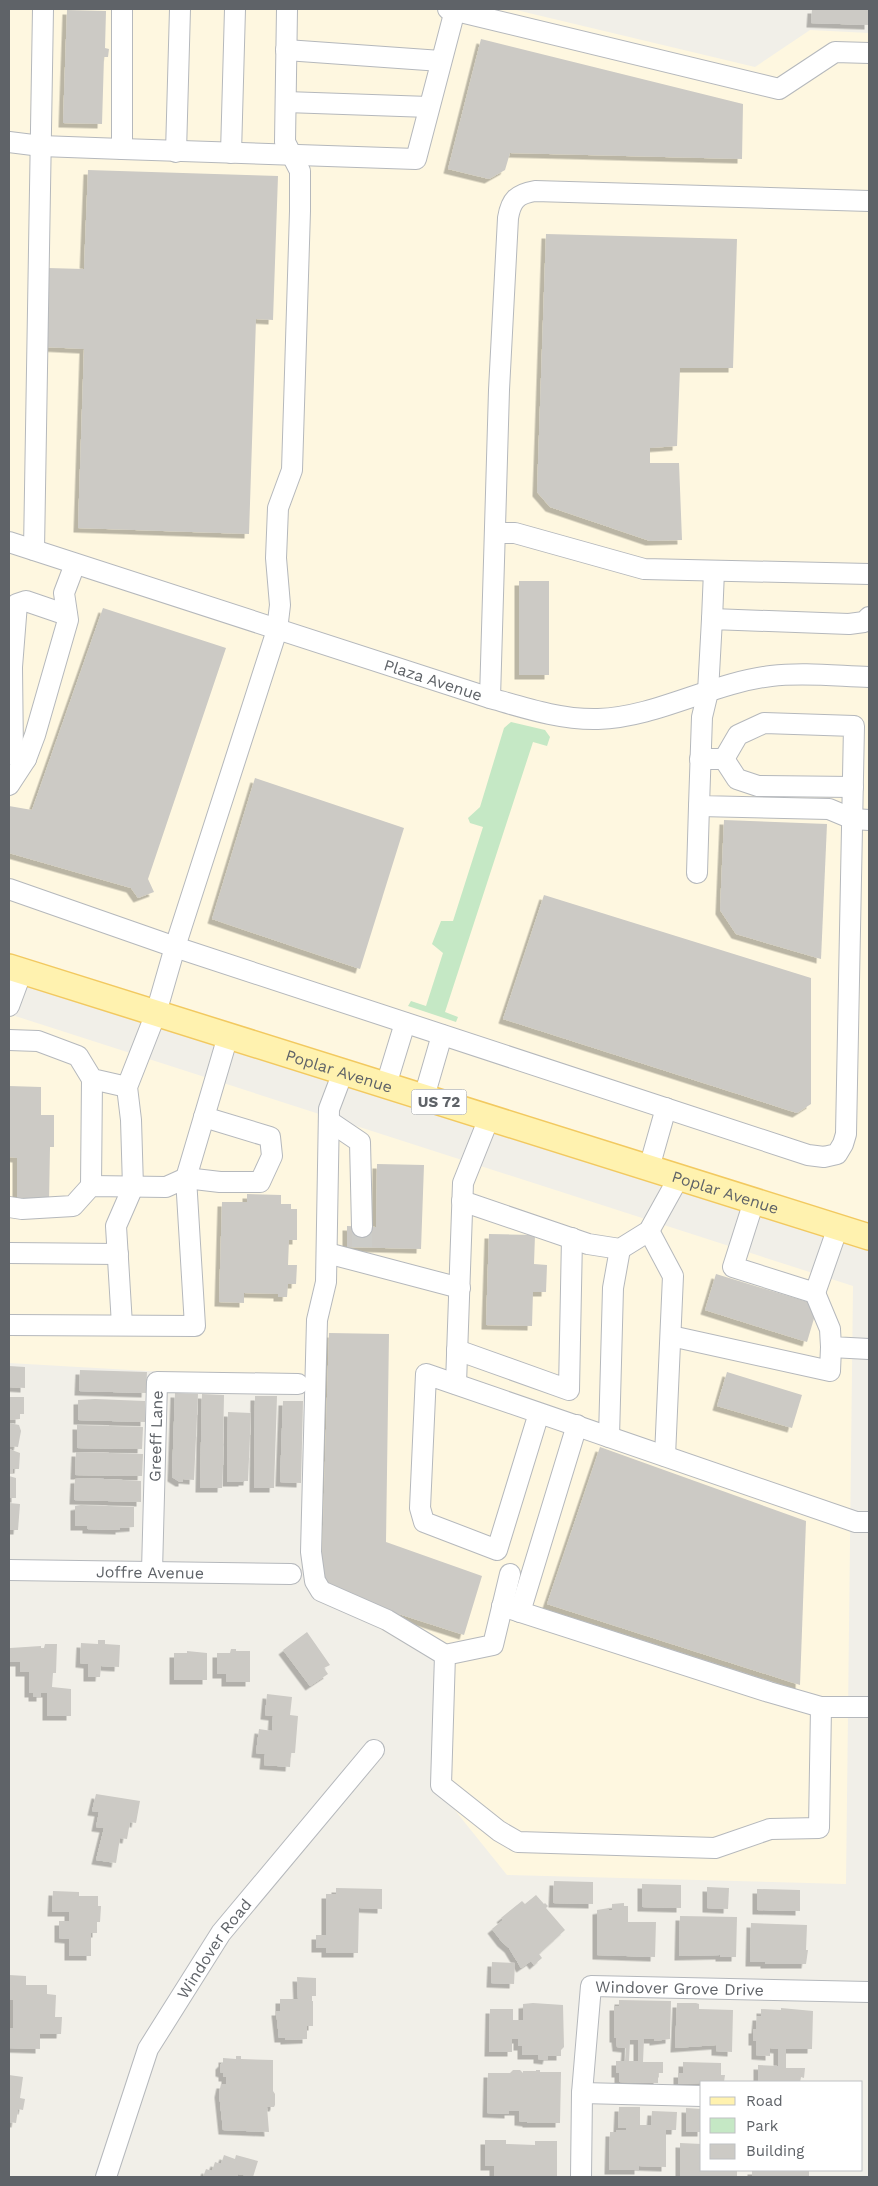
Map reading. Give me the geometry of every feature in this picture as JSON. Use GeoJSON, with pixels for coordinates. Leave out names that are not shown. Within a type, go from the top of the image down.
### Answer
{"type":"FeatureCollection","features":[{"type":"Feature","properties":{"kind":"main road","name":"Poplar Avenue"},"geometry":{"type":"LineString","coordinates":[[16,969],[869,1237]]}},
{"type":"Feature","properties":{"kind":"street"},"geometry":{"type":"LineString","coordinates":[[34,550],[43,9]]}},
{"type":"Feature","properties":{"kind":"street"},"geometry":{"type":"LineString","coordinates":[[122,9],[122,149]]}},
{"type":"Feature","properties":{"kind":"street"},"geometry":{"type":"LineString","coordinates":[[176,152],[180,9]]}},
{"type":"Feature","properties":{"kind":"street"},"geometry":{"type":"LineString","coordinates":[[231,154],[235,9]]}},
{"type":"Feature","properties":{"kind":"street"},"geometry":{"type":"LineString","coordinates":[[122,1325],[116,1226],[133,1187],[131,1120],[126,1087],[156,1013],[175,947],[277,630],[280,606],[276,558],[278,508],[292,470],[300,171],[285,142],[287,9]]}},
{"type":"Feature","properties":{"kind":"street"},"geometry":{"type":"LineString","coordinates":[[9,142],[41,146],[176,152],[416,159],[452,10],[779,89],[835,52],[869,52]]}},
{"type":"Feature","properties":{"kind":"street"},"geometry":{"type":"LineString","coordinates":[[286,50],[441,61]]}},
{"type":"Feature","properties":{"kind":"street"},"geometry":{"type":"LineString","coordinates":[[286,102],[429,107]]}},
{"type":"Feature","properties":{"kind":"street"},"geometry":{"type":"LineString","coordinates":[[490,698],[500,382],[508,218],[510,206],[515,199],[527,192],[535,191],[869,201]]}},
{"type":"Feature","properties":{"kind":"street"},"geometry":{"type":"LineString","coordinates":[[495,533],[515,533],[644,569],[869,574]]}},
{"type":"Feature","properties":{"kind":"street","name":"Plaza Avenue"},"geometry":{"type":"LineString","coordinates":[[9,542],[490,698],[550,714],[597,719],[634,714],[770,676],[869,677]]}},
{"type":"Feature","properties":{"kind":"street"},"geometry":{"type":"LineString","coordinates":[[9,786],[26,759],[35,735],[68,620],[64,594],[75,564]]}},
{"type":"Feature","properties":{"kind":"street"},"geometry":{"type":"LineString","coordinates":[[697,873],[702,717],[708,692],[714,571]]}},
{"type":"Feature","properties":{"kind":"street"},"geometry":{"type":"LineString","coordinates":[[26,759],[13,756],[12,667],[17,604],[26,601],[67,615]]}},
{"type":"Feature","properties":{"kind":"street"},"geometry":{"type":"LineString","coordinates":[[712,619],[849,624],[864,622],[869,617]]}},
{"type":"Feature","properties":{"kind":"street"},"geometry":{"type":"LineString","coordinates":[[9,889],[175,947],[808,1155],[824,1157],[837,1154],[846,1134],[861,820],[854,787],[854,726],[764,723],[738,735],[724,759]]}},
{"type":"Feature","properties":{"kind":"street"},"geometry":{"type":"LineString","coordinates":[[700,759],[724,759]]}},
{"type":"Feature","properties":{"kind":"street"},"geometry":{"type":"LineString","coordinates":[[724,759],[737,779],[758,786],[854,787]]}},
{"type":"Feature","properties":{"kind":"street"},"geometry":{"type":"LineString","coordinates":[[699,806],[829,809],[861,820]]}},
{"type":"Feature","properties":{"kind":"street"},"geometry":{"type":"LineString","coordinates":[[9,1006],[16,969]]}},
{"type":"Feature","properties":{"kind":"street"},"geometry":{"type":"LineString","coordinates":[[386,1085],[405,1023]]}},
{"type":"Feature","properties":{"kind":"street"},"geometry":{"type":"LineString","coordinates":[[424,1097],[442,1035]]}},
{"type":"Feature","properties":{"kind":"street"},"geometry":{"type":"LineString","coordinates":[[9,1325],[195,1326],[186,1178],[228,1036]]}},
{"type":"Feature","properties":{"kind":"street"},"geometry":{"type":"LineString","coordinates":[[9,1040],[38,1041],[78,1056],[92,1079],[91,1186],[73,1206],[22,1209],[9,1207]]}},
{"type":"Feature","properties":{"kind":"street"},"geometry":{"type":"LineString","coordinates":[[343,1072],[329,1109],[326,1282],[317,1320],[311,1552],[315,1581],[321,1591],[387,1620],[445,1655],[493,1644],[511,1609],[569,1423],[572,1238]]}},
{"type":"Feature","properties":{"kind":"street"},"geometry":{"type":"LineString","coordinates":[[92,1079],[126,1087]]}},
{"type":"Feature","properties":{"kind":"street"},"geometry":{"type":"LineString","coordinates":[[649,1168],[666,1108]]}},
{"type":"Feature","properties":{"kind":"street"},"geometry":{"type":"LineString","coordinates":[[91,1186],[166,1187],[186,1178],[220,1182],[260,1182],[272,1156],[270,1137],[204,1117]]}},
{"type":"Feature","properties":{"kind":"street"},"geometry":{"type":"LineString","coordinates":[[456,1384],[463,1184],[489,1118]]}},
{"type":"Feature","properties":{"kind":"street"},"geometry":{"type":"LineString","coordinates":[[329,1121],[360,1142],[362,1226]]}},
{"type":"Feature","properties":{"kind":"street"},"geometry":{"type":"LineString","coordinates":[[462,1201],[588,1244],[620,1249],[649,1231],[679,1177]]}},
{"type":"Feature","properties":{"kind":"street"},"geometry":{"type":"LineString","coordinates":[[754,1201],[733,1267],[815,1293]]}},
{"type":"Feature","properties":{"kind":"street"},"geometry":{"type":"LineString","coordinates":[[671,1336],[830,1371],[830,1329],[815,1293],[838,1227]]}},
{"type":"Feature","properties":{"kind":"street"},"geometry":{"type":"LineString","coordinates":[[649,1231],[673,1276],[665,1456]]}},
{"type":"Feature","properties":{"kind":"street"},"geometry":{"type":"LineString","coordinates":[[609,1437],[613,1288],[620,1249]]}},
{"type":"Feature","properties":{"kind":"street"},"geometry":{"type":"LineString","coordinates":[[9,1253],[118,1254]]}},
{"type":"Feature","properties":{"kind":"street"},"geometry":{"type":"LineString","coordinates":[[327,1253],[362,1254],[460,1288]]}},
{"type":"Feature","properties":{"kind":"street"},"geometry":{"type":"LineString","coordinates":[[831,1347],[869,1349]]}},
{"type":"Feature","properties":{"kind":"street"},"geometry":{"type":"LineString","coordinates":[[457,1350],[569,1390]]}},
{"type":"Feature","properties":{"kind":"street"},"geometry":{"type":"LineString","coordinates":[[511,1609],[510,1574],[496,1550],[424,1522],[420,1508],[426,1374],[856,1522],[869,1522]]}},
{"type":"Feature","properties":{"kind":"street","name":"Greeff Lane"},"geometry":{"type":"LineString","coordinates":[[152,1571],[157,1382],[298,1384]]}},
{"type":"Feature","properties":{"kind":"street"},"geometry":{"type":"LineString","coordinates":[[496,1550],[539,1413]]}},
{"type":"Feature","properties":{"kind":"street","name":"Joffre Avenue"},"geometry":{"type":"LineString","coordinates":[[9,1570],[291,1574]]}},
{"type":"Feature","properties":{"kind":"street"},"geometry":{"type":"LineString","coordinates":[[511,1609],[821,1707],[869,1707]]}},
{"type":"Feature","properties":{"kind":"street"},"geometry":{"type":"LineString","coordinates":[[445,1655],[441,1785],[500,1831],[518,1842],[715,1848],[770,1829],[819,1828],[821,1707]]}},
{"type":"Feature","properties":{"kind":"street","name":"Windover Road"},"geometry":{"type":"LineString","coordinates":[[106,2177],[148,2049],[221,1934],[374,1750]]}},
{"type":"Feature","properties":{"kind":"street","name":"Windover Grove Drive"},"geometry":{"type":"LineString","coordinates":[[581,2177],[582,2093],[591,1986],[869,1992]]}},
{"type":"Feature","properties":{"kind":"street"},"geometry":{"type":"LineString","coordinates":[[582,2093],[700,2096]]}},
{"type":"Feature","properties":{"kind":"shaded area"},"geometry":{"type":"Polygon","coordinates":[[[9,9],[512,9],[755,67],[810,30],[869,33],[869,1237],[9,967],[9,9]]]}},
{"type":"Feature","properties":{"kind":"shaded area"},"geometry":{"type":"Polygon","coordinates":[[[9,1014],[853,1286],[846,1884],[507,1875],[433,1783],[435,1661],[310,1588],[306,1380],[9,1363],[9,1014]]]}},
{"type":"Feature","properties":{"kind":"green space"},"geometry":{"type":"Polygon","coordinates":[[[511,722],[545,730],[550,737],[547,746],[533,742],[445,1012],[458,1017],[456,1022],[408,1006],[411,1001],[426,1006],[443,953],[432,944],[441,921],[453,921],[483,827],[470,823],[468,818],[480,807],[504,728],[511,722]]]}},
{"type":"Feature","properties":{"kind":"building"},"geometry":{"type":"Polygon","coordinates":[[[812,9],[869,9],[869,25],[811,23],[812,9]]]}},
{"type":"Feature","properties":{"kind":"building"},"geometry":{"type":"Polygon","coordinates":[[[67,10],[106,11],[105,48],[109,49],[108,57],[104,57],[102,124],[63,123],[67,10]]]}},
{"type":"Feature","properties":{"kind":"building"},"geometry":{"type":"Polygon","coordinates":[[[481,39],[743,104],[742,159],[510,153],[505,170],[489,179],[448,169],[481,39]]]}},
{"type":"Feature","properties":{"kind":"building"},"geometry":{"type":"Polygon","coordinates":[[[88,170],[278,176],[273,320],[256,319],[249,534],[78,528],[84,349],[45,347],[47,268],[84,269],[88,170]]]}},
{"type":"Feature","properties":{"kind":"building"},"geometry":{"type":"Polygon","coordinates":[[[546,234],[737,239],[733,368],[680,368],[677,446],[650,448],[650,463],[679,463],[682,540],[650,541],[550,507],[537,492],[546,234]]]}},
{"type":"Feature","properties":{"kind":"building"},"geometry":{"type":"Polygon","coordinates":[[[519,581],[549,581],[549,675],[519,675],[519,581]]]}},
{"type":"Feature","properties":{"kind":"building"},"geometry":{"type":"Polygon","coordinates":[[[103,608],[226,648],[148,879],[154,892],[138,898],[131,888],[9,853],[9,806],[32,810],[103,608]]]}},
{"type":"Feature","properties":{"kind":"building"},"geometry":{"type":"Polygon","coordinates":[[[255,778],[404,828],[360,969],[212,919],[255,778]]]}},
{"type":"Feature","properties":{"kind":"building"},"geometry":{"type":"Polygon","coordinates":[[[724,820],[827,824],[821,959],[736,934],[720,910],[724,820]]]}},
{"type":"Feature","properties":{"kind":"building"},"geometry":{"type":"Polygon","coordinates":[[[544,895],[811,978],[811,1104],[797,1113],[503,1019],[544,895]]]}},
{"type":"Feature","properties":{"kind":"building"},"geometry":{"type":"Polygon","coordinates":[[[9,1086],[41,1087],[41,1115],[54,1115],[54,1147],[50,1147],[49,1203],[17,1202],[17,1158],[9,1157],[9,1086]]]}},
{"type":"Feature","properties":{"kind":"building"},"geometry":{"type":"Polygon","coordinates":[[[377,1164],[424,1165],[421,1249],[347,1247],[347,1226],[376,1227],[377,1164]]]}},
{"type":"Feature","properties":{"kind":"building"},"geometry":{"type":"Polygon","coordinates":[[[247,1194],[281,1195],[281,1204],[291,1204],[291,1209],[297,1209],[297,1240],[289,1240],[288,1265],[297,1265],[296,1284],[288,1284],[287,1297],[278,1297],[278,1294],[244,1293],[244,1303],[219,1302],[222,1202],[247,1202],[247,1194]]]}},
{"type":"Feature","properties":{"kind":"building"},"geometry":{"type":"Polygon","coordinates":[[[489,1234],[535,1235],[534,1264],[547,1265],[546,1292],[533,1292],[532,1326],[486,1325],[489,1234]]]}},
{"type":"Feature","properties":{"kind":"building"},"geometry":{"type":"Polygon","coordinates":[[[716,1274],[818,1305],[807,1342],[705,1310],[716,1274]]]}},
{"type":"Feature","properties":{"kind":"building"},"geometry":{"type":"Polygon","coordinates":[[[329,1333],[389,1334],[386,1542],[482,1576],[464,1635],[321,1589],[329,1333]]]}},
{"type":"Feature","properties":{"kind":"building"},"geometry":{"type":"Polygon","coordinates":[[[9,1366],[25,1367],[25,1388],[9,1387],[9,1366]]]}},
{"type":"Feature","properties":{"kind":"building"},"geometry":{"type":"Polygon","coordinates":[[[80,1370],[147,1372],[146,1393],[79,1391],[80,1370]]]}},
{"type":"Feature","properties":{"kind":"building"},"geometry":{"type":"Polygon","coordinates":[[[727,1372],[802,1395],[792,1428],[717,1406],[727,1372]]]}},
{"type":"Feature","properties":{"kind":"building"},"geometry":{"type":"Polygon","coordinates":[[[175,1393],[198,1394],[194,1480],[183,1479],[183,1482],[172,1477],[175,1393]]]}},
{"type":"Feature","properties":{"kind":"building"},"geometry":{"type":"Polygon","coordinates":[[[202,1394],[224,1395],[224,1465],[222,1488],[200,1488],[202,1394]]]}},
{"type":"Feature","properties":{"kind":"building"},"geometry":{"type":"Polygon","coordinates":[[[255,1396],[277,1396],[274,1488],[254,1488],[255,1396]]]}},
{"type":"Feature","properties":{"kind":"building"},"geometry":{"type":"Polygon","coordinates":[[[9,1397],[24,1397],[24,1414],[20,1414],[20,1419],[9,1420],[9,1397]]]}},
{"type":"Feature","properties":{"kind":"building"},"geometry":{"type":"Polygon","coordinates":[[[78,1400],[145,1401],[145,1422],[78,1420],[78,1400]]]}},
{"type":"Feature","properties":{"kind":"building"},"geometry":{"type":"Polygon","coordinates":[[[283,1401],[303,1401],[301,1483],[280,1482],[283,1401]]]}},
{"type":"Feature","properties":{"kind":"building"},"geometry":{"type":"Polygon","coordinates":[[[228,1412],[251,1413],[248,1481],[227,1482],[228,1412]]]}},
{"type":"Feature","properties":{"kind":"building"},"geometry":{"type":"Polygon","coordinates":[[[9,1423],[19,1425],[21,1431],[18,1447],[9,1446],[9,1423]]]}},
{"type":"Feature","properties":{"kind":"building"},"geometry":{"type":"Polygon","coordinates":[[[77,1425],[143,1427],[142,1449],[77,1448],[77,1425]]]}},
{"type":"Feature","properties":{"kind":"building"},"geometry":{"type":"Polygon","coordinates":[[[600,1447],[806,1521],[800,1685],[547,1604],[600,1447]]]}},
{"type":"Feature","properties":{"kind":"building"},"geometry":{"type":"Polygon","coordinates":[[[9,1449],[20,1453],[19,1469],[13,1469],[13,1473],[9,1473],[9,1449]]]}},
{"type":"Feature","properties":{"kind":"building"},"geometry":{"type":"Polygon","coordinates":[[[76,1452],[143,1454],[142,1476],[75,1475],[76,1452]]]}},
{"type":"Feature","properties":{"kind":"building"},"geometry":{"type":"Polygon","coordinates":[[[9,1476],[16,1478],[16,1498],[9,1498],[9,1476]]]}},
{"type":"Feature","properties":{"kind":"building"},"geometry":{"type":"Polygon","coordinates":[[[75,1479],[141,1481],[141,1502],[74,1500],[75,1479]]]}},
{"type":"Feature","properties":{"kind":"building"},"geometry":{"type":"Polygon","coordinates":[[[9,1503],[20,1504],[18,1530],[9,1530],[9,1503]]]}},
{"type":"Feature","properties":{"kind":"building"},"geometry":{"type":"Polygon","coordinates":[[[75,1506],[134,1507],[134,1527],[120,1528],[120,1530],[87,1529],[87,1526],[75,1526],[75,1506]]]}},
{"type":"Feature","properties":{"kind":"building"},"geometry":{"type":"Polygon","coordinates":[[[307,1632],[330,1665],[324,1668],[328,1674],[310,1686],[283,1650],[307,1632]]]}},
{"type":"Feature","properties":{"kind":"building"},"geometry":{"type":"Polygon","coordinates":[[[98,1640],[105,1640],[105,1644],[120,1645],[119,1667],[101,1666],[100,1677],[88,1677],[88,1664],[80,1663],[81,1643],[98,1644],[98,1640]]]}},
{"type":"Feature","properties":{"kind":"building"},"geometry":{"type":"Polygon","coordinates":[[[45,1644],[57,1644],[56,1673],[53,1673],[52,1687],[71,1689],[71,1716],[47,1716],[47,1693],[41,1693],[41,1697],[33,1697],[33,1693],[29,1693],[29,1672],[20,1672],[20,1662],[10,1662],[10,1648],[41,1646],[41,1648],[44,1648],[45,1644]]]}},
{"type":"Feature","properties":{"kind":"building"},"geometry":{"type":"Polygon","coordinates":[[[231,1649],[250,1651],[250,1682],[226,1682],[226,1674],[217,1674],[217,1653],[230,1653],[231,1649]]]}},
{"type":"Feature","properties":{"kind":"building"},"geometry":{"type":"Polygon","coordinates":[[[187,1651],[207,1653],[207,1680],[174,1680],[174,1653],[187,1653],[187,1651]]]}},
{"type":"Feature","properties":{"kind":"building"},"geometry":{"type":"Polygon","coordinates":[[[267,1694],[292,1697],[290,1715],[298,1716],[295,1753],[291,1753],[290,1767],[264,1765],[265,1754],[256,1753],[259,1729],[272,1731],[273,1716],[265,1715],[267,1694]]]}},
{"type":"Feature","properties":{"kind":"building"},"geometry":{"type":"Polygon","coordinates":[[[96,1794],[140,1801],[136,1823],[130,1822],[127,1839],[120,1838],[116,1863],[96,1860],[104,1828],[96,1827],[99,1812],[92,1811],[96,1794]]]}},
{"type":"Feature","properties":{"kind":"building"},"geometry":{"type":"Polygon","coordinates":[[[554,1881],[593,1882],[593,1904],[553,1903],[554,1881]]]}},
{"type":"Feature","properties":{"kind":"building"},"geometry":{"type":"Polygon","coordinates":[[[642,1884],[681,1885],[681,1908],[642,1907],[642,1884]]]}},
{"type":"Feature","properties":{"kind":"building"},"geometry":{"type":"Polygon","coordinates":[[[707,1887],[729,1888],[728,1909],[707,1908],[707,1887]]]}},
{"type":"Feature","properties":{"kind":"building"},"geometry":{"type":"Polygon","coordinates":[[[336,1888],[382,1889],[382,1909],[359,1908],[358,1953],[326,1953],[326,1948],[316,1948],[316,1935],[326,1935],[326,1894],[336,1894],[336,1888]]]}},
{"type":"Feature","properties":{"kind":"building"},"geometry":{"type":"Polygon","coordinates":[[[757,1889],[800,1890],[800,1911],[757,1910],[757,1889]]]}},
{"type":"Feature","properties":{"kind":"building"},"geometry":{"type":"Polygon","coordinates":[[[53,1891],[79,1892],[79,1896],[98,1896],[98,1906],[101,1906],[100,1922],[97,1922],[97,1933],[91,1933],[91,1956],[69,1956],[69,1939],[59,1938],[59,1921],[69,1921],[69,1912],[52,1912],[53,1891]]]}},
{"type":"Feature","properties":{"kind":"building"},"geometry":{"type":"Polygon","coordinates":[[[536,1895],[548,1906],[546,1908],[565,1930],[539,1954],[542,1958],[534,1965],[531,1961],[521,1968],[509,1948],[492,1929],[503,1920],[501,1918],[522,1901],[525,1904],[536,1895]]]}},
{"type":"Feature","properties":{"kind":"building"},"geometry":{"type":"Polygon","coordinates":[[[624,1903],[624,1906],[628,1906],[628,1922],[656,1922],[655,1957],[597,1955],[597,1910],[609,1908],[609,1910],[612,1910],[612,1904],[624,1903]]]}},
{"type":"Feature","properties":{"kind":"building"},"geometry":{"type":"Polygon","coordinates":[[[680,1916],[737,1917],[736,1957],[720,1957],[720,1955],[679,1956],[680,1916]]]}},
{"type":"Feature","properties":{"kind":"building"},"geometry":{"type":"Polygon","coordinates":[[[751,1923],[807,1925],[806,1950],[808,1950],[806,1964],[750,1962],[751,1923]]]}},
{"type":"Feature","properties":{"kind":"building"},"geometry":{"type":"Polygon","coordinates":[[[492,1962],[515,1963],[514,1984],[491,1983],[492,1962]]]}},
{"type":"Feature","properties":{"kind":"building"},"geometry":{"type":"Polygon","coordinates":[[[9,1975],[26,1976],[26,1985],[47,1985],[47,1994],[56,1995],[55,2017],[62,2017],[61,2034],[40,2034],[40,2049],[9,2048],[9,2028],[13,2028],[13,2000],[9,2000],[9,1975]]]}},
{"type":"Feature","properties":{"kind":"building"},"geometry":{"type":"Polygon","coordinates":[[[297,1977],[316,1978],[316,1996],[312,1996],[313,2026],[307,2026],[307,2039],[285,2040],[285,2038],[279,2038],[276,2011],[280,2011],[280,1999],[298,1999],[297,1977]]]}},
{"type":"Feature","properties":{"kind":"building"},"geometry":{"type":"Polygon","coordinates":[[[619,2000],[671,2001],[670,2039],[654,2041],[654,2039],[644,2039],[643,2062],[663,2062],[663,2073],[658,2073],[658,2083],[619,2082],[619,2073],[616,2073],[616,2061],[625,2061],[626,2048],[617,2047],[616,2038],[614,2038],[614,2006],[619,2006],[619,2000]],[[630,2040],[629,2061],[638,2061],[638,2040],[630,2040]]]}},
{"type":"Feature","properties":{"kind":"building"},"geometry":{"type":"Polygon","coordinates":[[[677,2003],[696,2003],[699,2004],[699,2009],[733,2010],[732,2052],[716,2051],[716,2045],[675,2048],[677,2003]]]}},
{"type":"Feature","properties":{"kind":"building"},"geometry":{"type":"Polygon","coordinates":[[[523,2004],[563,2005],[564,2047],[561,2050],[561,2056],[548,2056],[547,2060],[538,2059],[538,2055],[522,2055],[522,2046],[518,2046],[518,2039],[512,2039],[512,2052],[489,2052],[490,2009],[513,2009],[513,2020],[523,2020],[523,2004]]]}},
{"type":"Feature","properties":{"kind":"building"},"geometry":{"type":"Polygon","coordinates":[[[781,2008],[813,2011],[812,2049],[786,2049],[786,2068],[805,2068],[804,2078],[801,2077],[800,2081],[758,2081],[758,2065],[778,2066],[778,2049],[770,2048],[770,2056],[756,2055],[756,2041],[753,2041],[753,2029],[756,2029],[757,2016],[761,2016],[761,2009],[781,2010],[781,2008]]]}},
{"type":"Feature","properties":{"kind":"building"},"geometry":{"type":"Polygon","coordinates":[[[236,2056],[241,2056],[241,2059],[273,2060],[275,2105],[274,2107],[267,2107],[269,2132],[223,2130],[219,2093],[221,2084],[226,2084],[226,2077],[223,2077],[223,2073],[220,2072],[220,2065],[223,2062],[223,2058],[236,2059],[236,2056]]]}},
{"type":"Feature","properties":{"kind":"building"},"geometry":{"type":"Polygon","coordinates":[[[683,2062],[721,2063],[721,2075],[725,2075],[724,2081],[700,2081],[700,2083],[678,2084],[678,2073],[683,2073],[683,2062]]]}},
{"type":"Feature","properties":{"kind":"building"},"geometry":{"type":"Polygon","coordinates":[[[513,2070],[520,2070],[523,2073],[523,2071],[536,2070],[540,2070],[540,2072],[561,2072],[560,2123],[527,2123],[519,2121],[519,2111],[509,2111],[509,2114],[487,2113],[488,2073],[510,2073],[513,2070]]]}},
{"type":"Feature","properties":{"kind":"building"},"geometry":{"type":"Polygon","coordinates":[[[9,2075],[23,2077],[20,2098],[25,2099],[23,2110],[18,2109],[16,2123],[9,2122],[9,2075]]]}},
{"type":"Feature","properties":{"kind":"building"},"geometry":{"type":"Polygon","coordinates":[[[619,2107],[640,2107],[640,2125],[651,2125],[652,2111],[677,2112],[676,2130],[666,2130],[666,2167],[639,2166],[639,2170],[609,2170],[610,2132],[626,2130],[626,2128],[618,2128],[619,2107]]]}},
{"type":"Feature","properties":{"kind":"building"},"geometry":{"type":"Polygon","coordinates":[[[686,2108],[700,2109],[700,2132],[686,2132],[686,2108]]]}},
{"type":"Feature","properties":{"kind":"building"},"geometry":{"type":"Polygon","coordinates":[[[485,2140],[506,2140],[506,2144],[535,2145],[535,2141],[557,2141],[557,2177],[494,2177],[494,2166],[485,2166],[485,2140]]]}},
{"type":"Feature","properties":{"kind":"building"},"geometry":{"type":"Polygon","coordinates":[[[680,2143],[700,2144],[700,2171],[737,2171],[737,2177],[680,2177],[680,2143]]]}},
{"type":"Feature","properties":{"kind":"building"},"geometry":{"type":"Polygon","coordinates":[[[224,2155],[235,2159],[236,2155],[258,2161],[253,2177],[238,2174],[237,2177],[203,2177],[206,2169],[212,2171],[215,2162],[221,2164],[224,2155]]]}},
{"type":"Feature","properties":{"kind":"building"},"geometry":{"type":"Polygon","coordinates":[[[752,2171],[809,2171],[809,2177],[752,2177],[752,2171]]]}},
{"type":"Feature","properties":{"kind":"tunnel"},"geometry":{"type":"LineString","coordinates":[[362,1227],[362,1248]]}}]}
